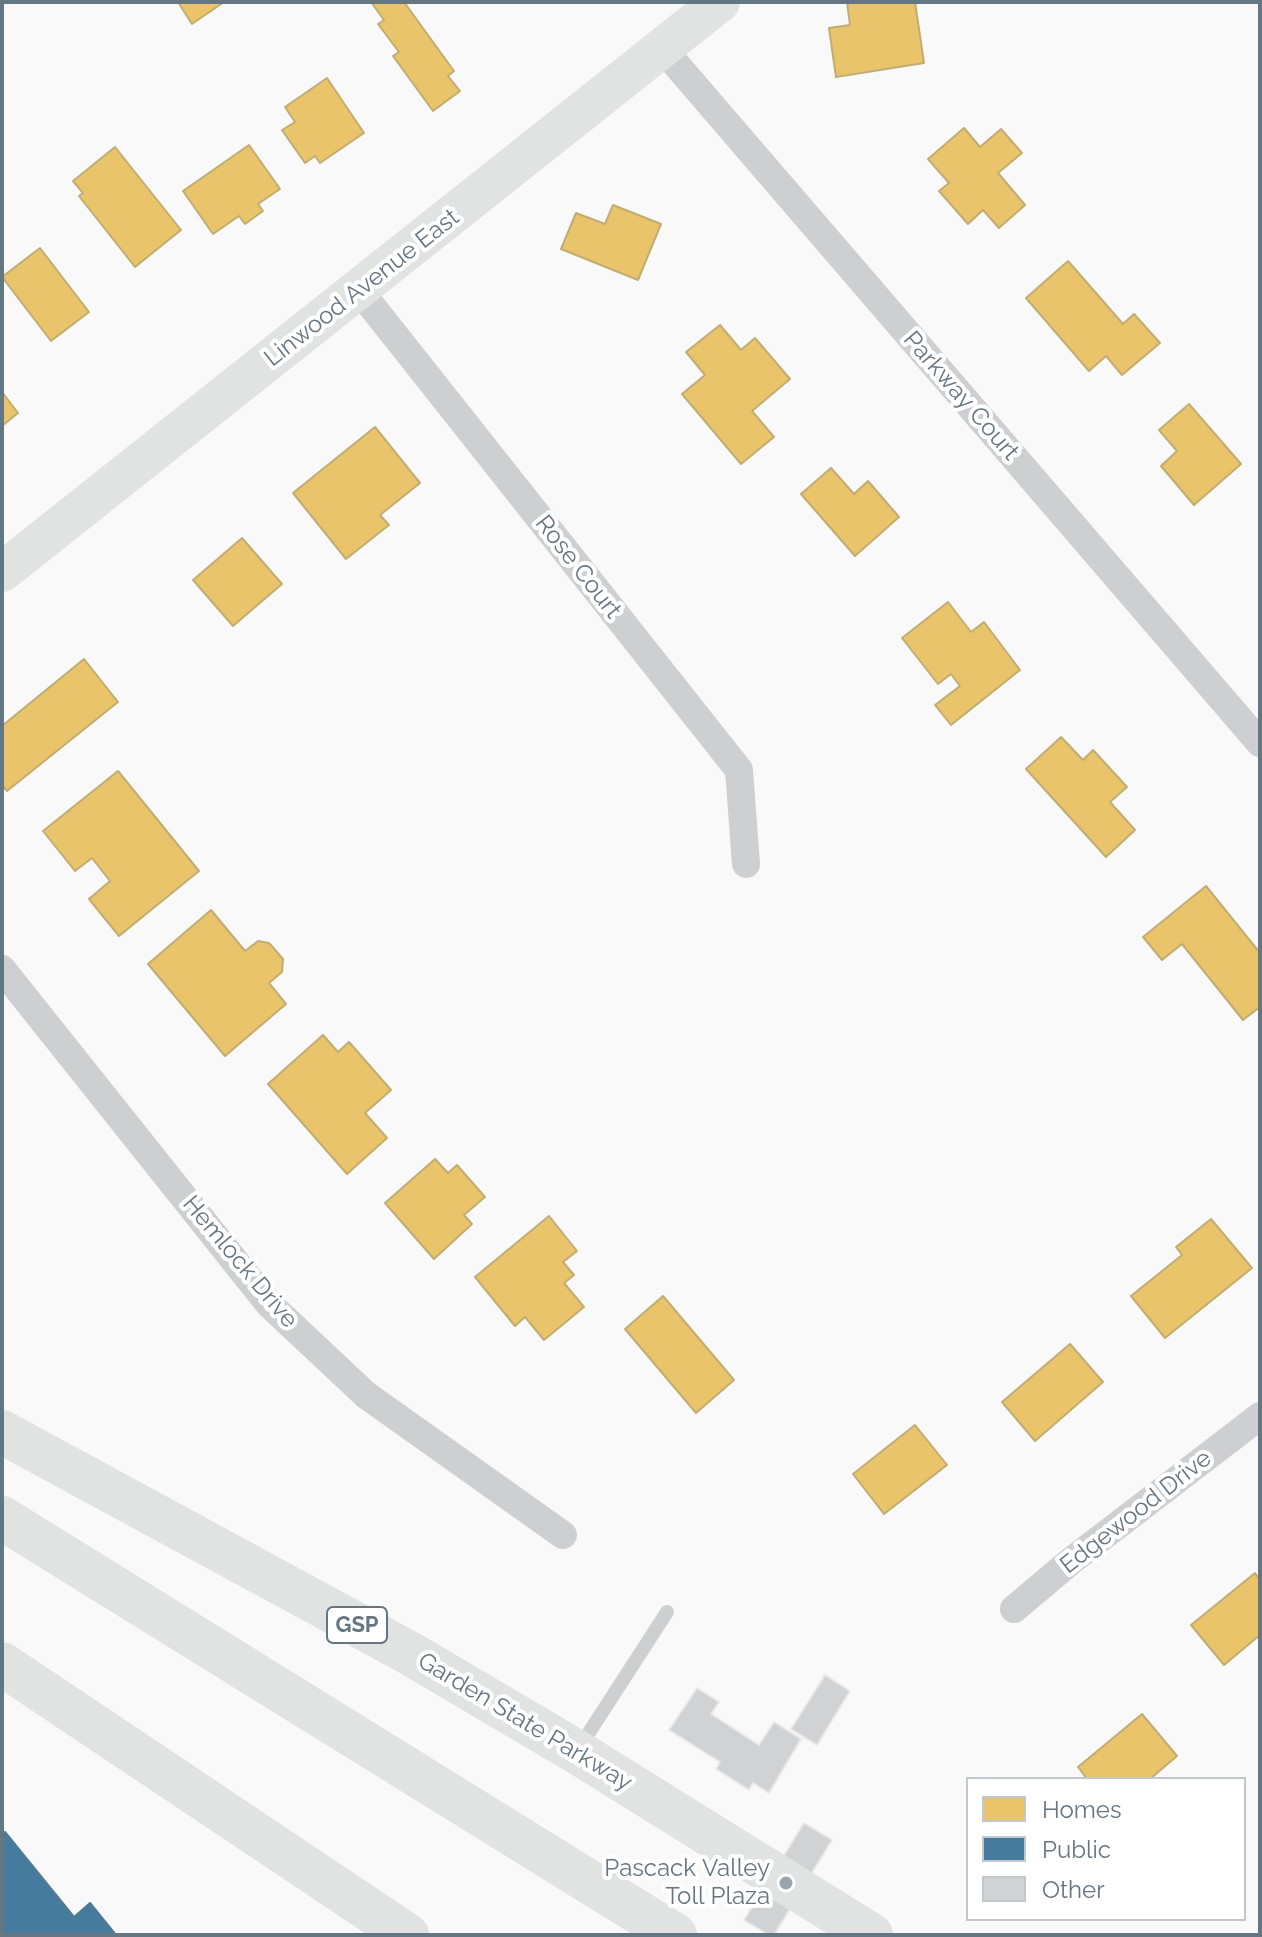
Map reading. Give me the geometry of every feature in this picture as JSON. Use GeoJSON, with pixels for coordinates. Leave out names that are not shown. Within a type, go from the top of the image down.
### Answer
{"type":"FeatureCollection","features":[{"type":"Feature","properties":{"kind":"highway","name":"Garden State Parkway"},"geometry":{"type":"LineString","coordinates":[[2,1432],[398,1647],[577,1752],[871,1935]]}},
{"type":"Feature","properties":{"kind":"highway"},"geometry":{"type":"LineString","coordinates":[[2,1518],[675,1935]]}},
{"type":"Feature","properties":{"kind":"highway"},"geometry":{"type":"LineString","coordinates":[[2,1664],[407,1935]]}},
{"type":"Feature","properties":{"kind":"main road","name":"Linwood Avenue East"},"geometry":{"type":"LineString","coordinates":[[2,572],[720,2]]}},
{"type":"Feature","properties":{"kind":"street","name":"Parkway Court"},"geometry":{"type":"LineString","coordinates":[[662,48],[1260,743]]}},
{"type":"Feature","properties":{"kind":"street","name":"Rose Court"},"geometry":{"type":"LineString","coordinates":[[359,290],[739,770],[746,864]]}},
{"type":"Feature","properties":{"kind":"street","name":"Hemlock Drive"},"geometry":{"type":"LineString","coordinates":[[2,969],[269,1304],[366,1395],[563,1535]]}},
{"type":"Feature","properties":{"kind":"street","name":"Edgewood Drive"},"geometry":{"type":"LineString","coordinates":[[1014,1609],[1071,1561],[1260,1416]]}},
{"type":"Feature","properties":{"kind":"lane"},"geometry":{"type":"LineString","coordinates":[[577,1752],[667,1612]]}},
{"type":"Feature","properties":{"kind":"building: Homes"},"geometry":{"type":"Polygon","coordinates":[[[178,2],[224,2],[192,24],[178,2]]]}},
{"type":"Feature","properties":{"kind":"building: Homes"},"geometry":{"type":"Polygon","coordinates":[[[371,2],[404,2],[454,71],[448,76],[460,91],[433,111],[393,56],[399,52],[378,24],[384,20],[371,2]]]}},
{"type":"Feature","properties":{"kind":"building: Homes"},"geometry":{"type":"Polygon","coordinates":[[[847,2],[915,2],[924,63],[836,77],[829,28],[850,25],[847,2]]]}},
{"type":"Feature","properties":{"kind":"building: Homes"},"geometry":{"type":"Polygon","coordinates":[[[327,78],[364,133],[320,163],[315,156],[305,163],[282,130],[295,122],[285,107],[327,78]]]}},
{"type":"Feature","properties":{"kind":"building: Homes"},"geometry":{"type":"Polygon","coordinates":[[[964,128],[980,147],[1001,129],[1022,153],[998,173],[1025,205],[999,228],[983,210],[968,224],[939,191],[949,183],[928,159],[964,128]]]}},
{"type":"Feature","properties":{"kind":"building: Homes"},"geometry":{"type":"Polygon","coordinates":[[[249,145],[280,189],[258,204],[263,211],[245,224],[239,216],[213,234],[183,191],[249,145]]]}},
{"type":"Feature","properties":{"kind":"building: Homes"},"geometry":{"type":"Polygon","coordinates":[[[115,147],[181,230],[135,267],[79,196],[83,193],[73,181],[115,147]]]}},
{"type":"Feature","properties":{"kind":"building: Homes"},"geometry":{"type":"Polygon","coordinates":[[[613,205],[661,224],[638,280],[561,249],[576,213],[605,224],[613,205]]]}},
{"type":"Feature","properties":{"kind":"building: Homes"},"geometry":{"type":"Polygon","coordinates":[[[40,248],[89,312],[51,341],[2,277],[40,248]]]}},
{"type":"Feature","properties":{"kind":"building: Homes"},"geometry":{"type":"Polygon","coordinates":[[[1068,261],[1123,324],[1134,314],[1160,343],[1122,375],[1106,356],[1089,371],[1026,298],[1068,261]]]}},
{"type":"Feature","properties":{"kind":"building: Homes"},"geometry":{"type":"Polygon","coordinates":[[[720,325],[741,350],[755,338],[790,379],[752,411],[774,437],[741,464],[682,394],[705,375],[686,352],[720,325]]]}},
{"type":"Feature","properties":{"kind":"building: Homes"},"geometry":{"type":"Polygon","coordinates":[[[2,392],[18,413],[2,426],[2,392]]]}},
{"type":"Feature","properties":{"kind":"building: Homes"},"geometry":{"type":"Polygon","coordinates":[[[1189,404],[1241,464],[1194,505],[1161,466],[1177,451],[1159,430],[1189,404]]]}},
{"type":"Feature","properties":{"kind":"building: Homes"},"geometry":{"type":"Polygon","coordinates":[[[375,427],[420,483],[380,515],[389,525],[346,559],[293,493],[375,427]]]}},
{"type":"Feature","properties":{"kind":"building: Homes"},"geometry":{"type":"Polygon","coordinates":[[[831,468],[854,494],[868,481],[899,517],[855,556],[801,494],[831,468]]]}},
{"type":"Feature","properties":{"kind":"building: Homes"},"geometry":{"type":"Polygon","coordinates":[[[242,538],[282,584],[233,626],[193,580],[242,538]]]}},
{"type":"Feature","properties":{"kind":"building: Homes"},"geometry":{"type":"Polygon","coordinates":[[[948,602],[971,632],[984,622],[1020,670],[951,725],[935,705],[960,686],[951,674],[938,684],[902,638],[948,602]]]}},
{"type":"Feature","properties":{"kind":"building: Homes"},"geometry":{"type":"Polygon","coordinates":[[[84,659],[118,702],[7,791],[2,785],[2,726],[84,659]]]}},
{"type":"Feature","properties":{"kind":"building: Homes"},"geometry":{"type":"Polygon","coordinates":[[[1061,737],[1083,760],[1093,750],[1127,787],[1110,802],[1135,830],[1106,857],[1026,769],[1061,737]]]}},
{"type":"Feature","properties":{"kind":"building: Homes"},"geometry":{"type":"Polygon","coordinates":[[[118,771],[199,871],[119,936],[89,899],[110,881],[92,858],[75,871],[43,831],[118,771]]]}},
{"type":"Feature","properties":{"kind":"building: Homes"},"geometry":{"type":"Polygon","coordinates":[[[1206,886],[1260,953],[1260,1007],[1243,1020],[1182,944],[1162,960],[1143,937],[1206,886]]]}},
{"type":"Feature","properties":{"kind":"building: Homes"},"geometry":{"type":"Polygon","coordinates":[[[211,910],[245,951],[258,941],[269,943],[283,959],[282,972],[269,983],[286,1004],[225,1056],[148,964],[211,910]]]}},
{"type":"Feature","properties":{"kind":"building: Homes"},"geometry":{"type":"Polygon","coordinates":[[[323,1035],[338,1052],[349,1042],[391,1090],[365,1113],[387,1138],[347,1174],[268,1084],[323,1035]]]}},
{"type":"Feature","properties":{"kind":"building: Homes"},"geometry":{"type":"Polygon","coordinates":[[[435,1159],[448,1173],[457,1165],[485,1197],[464,1215],[472,1224],[434,1259],[385,1203],[435,1159]]]}},
{"type":"Feature","properties":{"kind":"building: Homes"},"geometry":{"type":"Polygon","coordinates":[[[549,1216],[577,1251],[563,1262],[574,1275],[564,1283],[584,1307],[544,1340],[525,1317],[515,1326],[475,1277],[549,1216]]]}},
{"type":"Feature","properties":{"kind":"building: Homes"},"geometry":{"type":"Polygon","coordinates":[[[1211,1219],[1252,1268],[1165,1338],[1131,1296],[1182,1255],[1176,1247],[1211,1219]]]}},
{"type":"Feature","properties":{"kind":"building: Homes"},"geometry":{"type":"Polygon","coordinates":[[[663,1296],[734,1380],[696,1413],[625,1329],[663,1296]]]}},
{"type":"Feature","properties":{"kind":"building: Homes"},"geometry":{"type":"Polygon","coordinates":[[[1070,1344],[1103,1382],[1035,1441],[1002,1402],[1070,1344]]]}},
{"type":"Feature","properties":{"kind":"building: Homes"},"geometry":{"type":"Polygon","coordinates":[[[915,1425],[947,1465],[884,1514],[853,1474],[915,1425]]]}},
{"type":"Feature","properties":{"kind":"building: Homes"},"geometry":{"type":"Polygon","coordinates":[[[1255,1573],[1260,1580],[1260,1635],[1224,1665],[1191,1625],[1255,1573]]]}},
{"type":"Feature","properties":{"kind":"building: Homes"},"geometry":{"type":"Polygon","coordinates":[[[1142,1714],[1177,1756],[1152,1777],[1086,1777],[1078,1767],[1142,1714]]]}},
{"type":"Feature","properties":{"kind":"building: Public"},"geometry":{"type":"Polygon","coordinates":[[[5,1832],[74,1917],[90,1903],[116,1935],[2,1935],[2,1835],[5,1832]]]}},
{"type":"Feature","properties":{"kind":"building: Other"},"geometry":{"type":"Polygon","coordinates":[[[825,1675],[850,1691],[817,1745],[791,1729],[825,1675]]]}},
{"type":"Feature","properties":{"kind":"building: Other"},"geometry":{"type":"Polygon","coordinates":[[[697,1688],[719,1702],[711,1714],[759,1745],[774,1722],[801,1739],[769,1793],[753,1783],[749,1790],[716,1769],[720,1762],[669,1730],[697,1688]]]}},
{"type":"Feature","properties":{"kind":"building: Other","name":"Pascack Valley Toll Plaza"},"geometry":{"type":"Polygon","coordinates":[[[804,1823],[832,1840],[774,1935],[769,1935],[744,1920],[804,1823]]]}},
{"type":"Feature","properties":{"kind":"place","name":"Pascack Valley Toll Plaza"},"geometry":{"type":"Point","coordinates":[786,1883]}}]}
